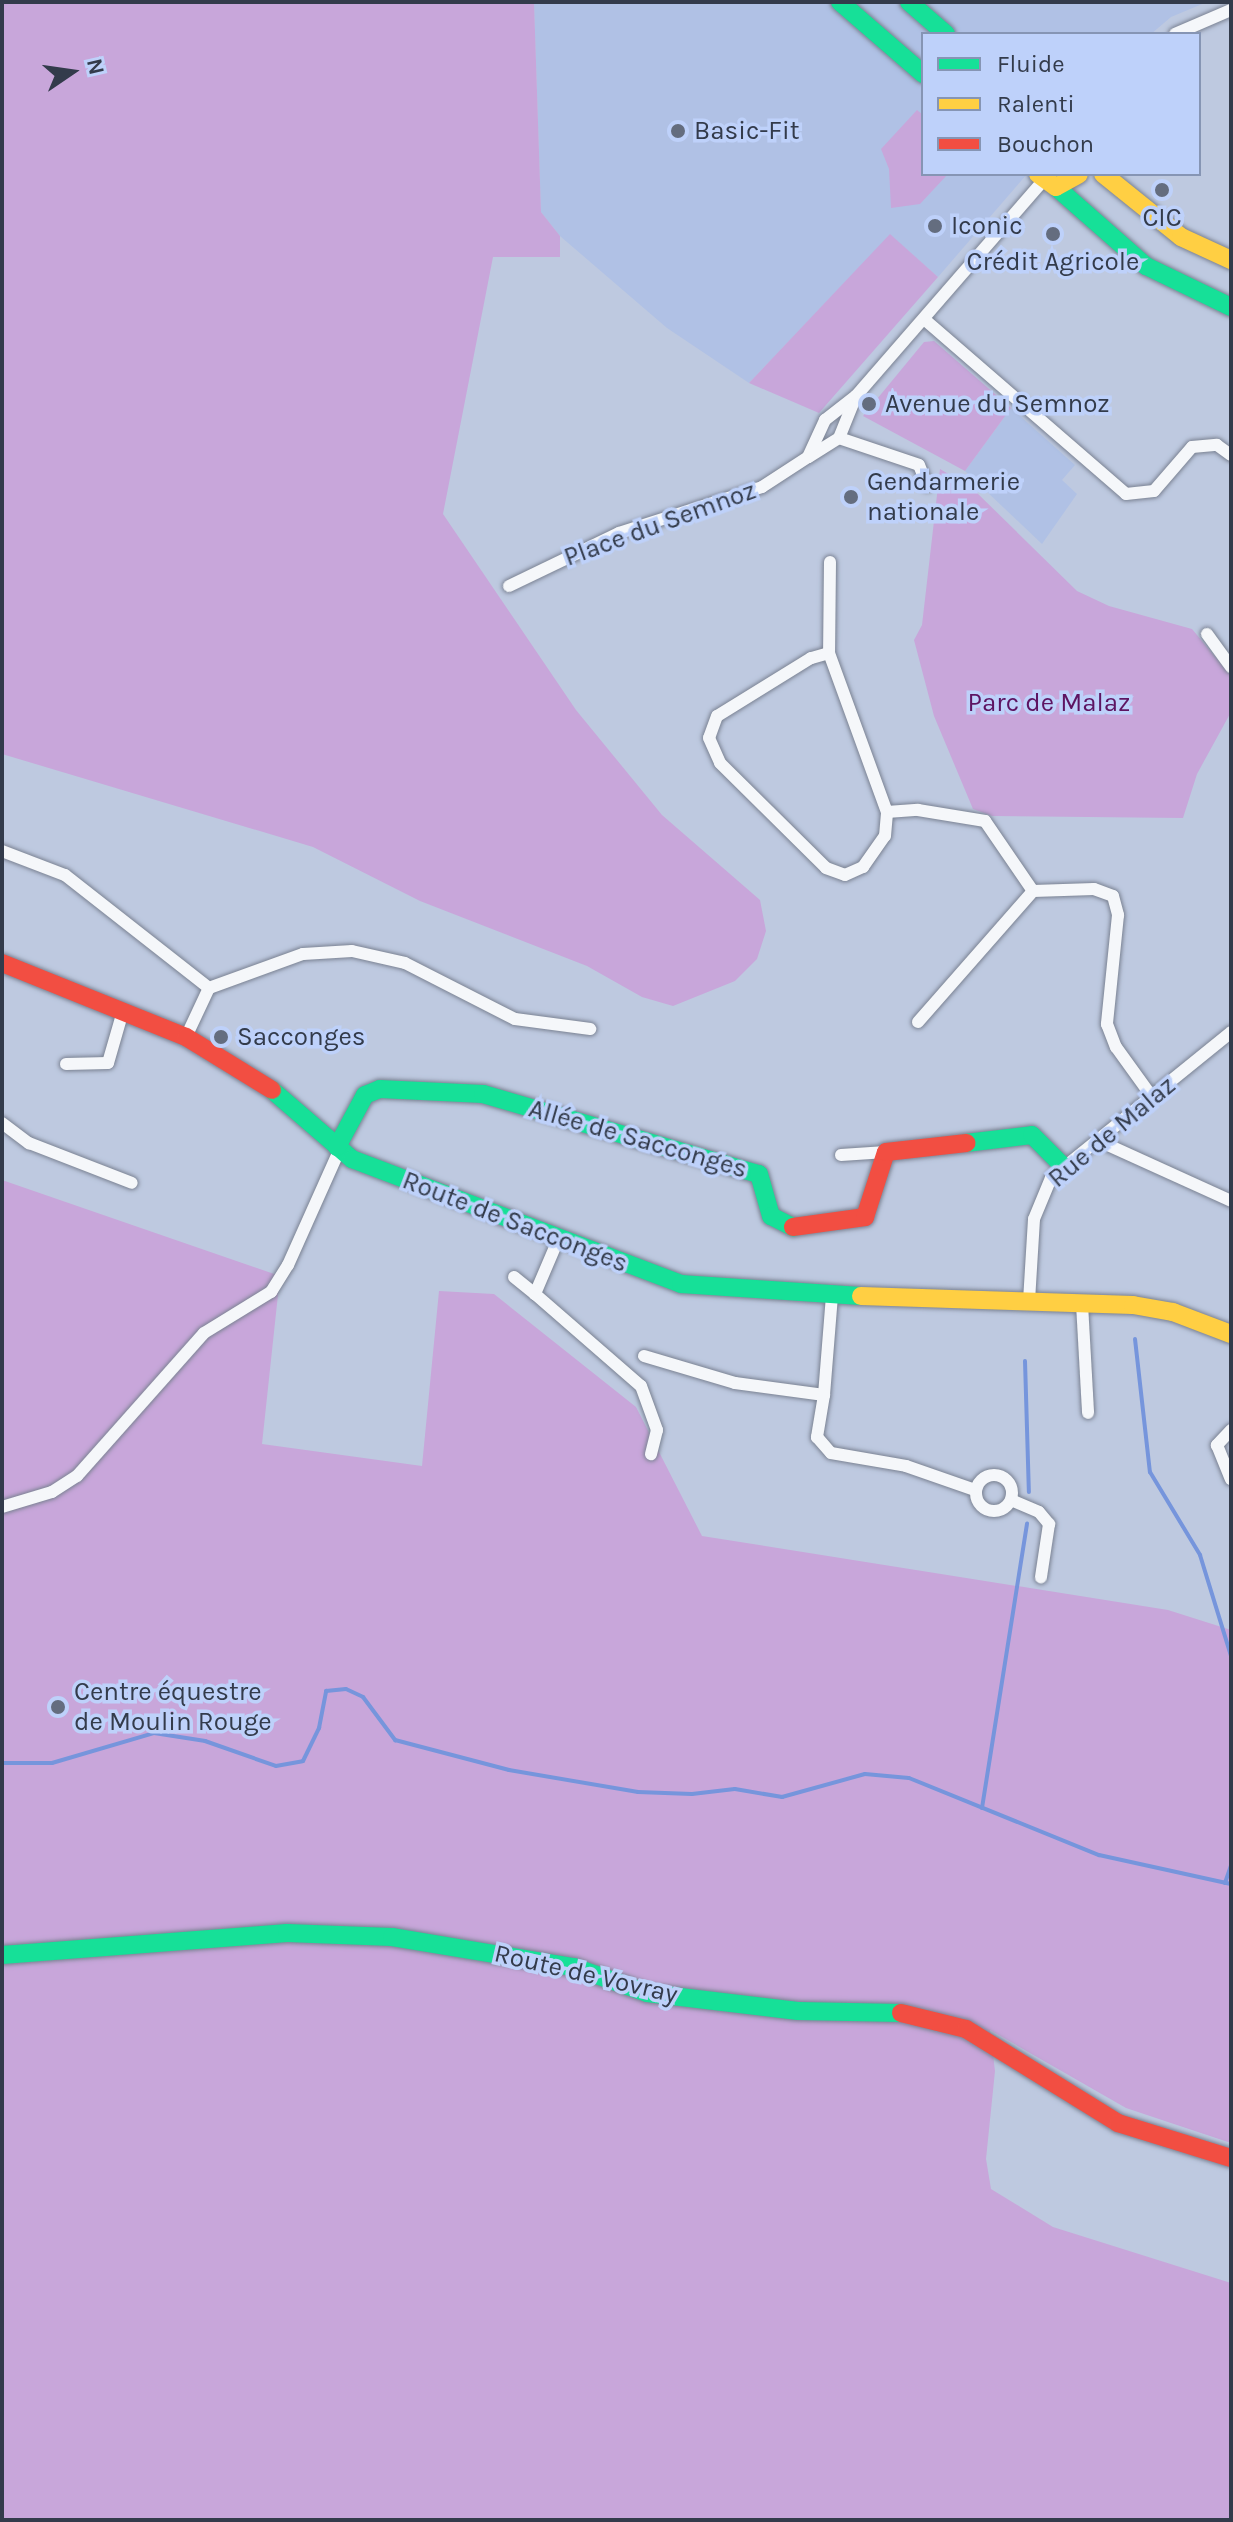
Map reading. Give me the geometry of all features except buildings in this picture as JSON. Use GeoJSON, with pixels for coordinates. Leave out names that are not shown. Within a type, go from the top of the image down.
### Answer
{"type":"FeatureCollection","features":[{"type":"Feature","properties":{"kind":"street"},"geometry":{"type":"LineString","coordinates":[[840,2],[921,72]]}},
{"type":"Feature","properties":{"kind":"street"},"geometry":{"type":"LineString","coordinates":[[909,2],[944,32]]}},
{"type":"Feature","properties":{"kind":"street"},"geometry":{"type":"LineString","coordinates":[[1180,32],[1231,10]]}},
{"type":"Feature","properties":{"kind":"street"},"geometry":{"type":"LineString","coordinates":[[1046,180],[1070,183],[1077,176]]}},
{"type":"Feature","properties":{"kind":"street"},"geometry":{"type":"LineString","coordinates":[[1105,176],[1181,237],[1231,260]]}},
{"type":"Feature","properties":{"kind":"street"},"geometry":{"type":"LineString","coordinates":[[1046,180],[1146,266],[1231,307]]}},
{"type":"Feature","properties":{"kind":"street"},"geometry":{"type":"LineString","coordinates":[[808,457],[825,420],[856,396],[1046,180]]}},
{"type":"Feature","properties":{"kind":"street"},"geometry":{"type":"LineString","coordinates":[[924,319],[1126,494],[1154,491],[1192,447],[1217,445],[1231,455]]}},
{"type":"Feature","properties":{"kind":"street"},"geometry":{"type":"LineString","coordinates":[[856,396],[839,438],[919,465],[927,485]]}},
{"type":"Feature","properties":{"kind":"street","name":"Place du Semnoz"},"geometry":{"type":"LineString","coordinates":[[509,586],[619,533],[762,487],[839,438]]}},
{"type":"Feature","properties":{"kind":"street"},"geometry":{"type":"LineString","coordinates":[[829,653],[811,658],[717,716],[709,738],[720,763],[826,868],[845,875],[863,867],[885,836],[887,812],[829,653],[830,562]]}},
{"type":"Feature","properties":{"kind":"street"},"geometry":{"type":"LineString","coordinates":[[1207,634],[1231,667]]}},
{"type":"Feature","properties":{"kind":"street"},"geometry":{"type":"LineString","coordinates":[[887,812],[918,810],[985,821],[1033,891]]}},
{"type":"Feature","properties":{"kind":"street"},"geometry":{"type":"LineString","coordinates":[[2,851],[65,875],[209,988]]}},
{"type":"Feature","properties":{"kind":"street"},"geometry":{"type":"LineString","coordinates":[[918,1022],[1033,891],[1094,889],[1113,896],[1118,915],[1107,1024],[1116,1047],[1152,1097]]}},
{"type":"Feature","properties":{"kind":"street"},"geometry":{"type":"LineString","coordinates":[[186,1037],[209,988],[303,954],[352,951],[405,963],[515,1019],[590,1029]]}},
{"type":"Feature","properties":{"kind":"street","name":"Route de Sacconges"},"geometry":{"type":"LineString","coordinates":[[2,963],[186,1037],[273,1091],[352,1159],[558,1240],[681,1284],[832,1295],[1082,1304],[1173,1312],[1231,1334]]}},
{"type":"Feature","properties":{"kind":"street"},"geometry":{"type":"LineString","coordinates":[[66,1064],[108,1063],[123,1011]]}},
{"type":"Feature","properties":{"kind":"street","name":"Rue de Malaz"},"geometry":{"type":"LineString","coordinates":[[1029,1301],[1038,1201],[1064,1167],[1231,1032]]}},
{"type":"Feature","properties":{"kind":"street","name":"Allée de Sacconges"},"geometry":{"type":"LineString","coordinates":[[339,1148],[365,1095],[380,1089],[483,1094],[759,1174],[771,1216],[786,1228],[865,1217],[886,1152]]}},
{"type":"Feature","properties":{"kind":"street"},"geometry":{"type":"LineString","coordinates":[[2,1123],[29,1143],[132,1183]]}},
{"type":"Feature","properties":{"kind":"street"},"geometry":{"type":"LineString","coordinates":[[841,1155],[1032,1135],[1064,1167]]}},
{"type":"Feature","properties":{"kind":"street"},"geometry":{"type":"LineString","coordinates":[[1099,1141],[1231,1201]]}},
{"type":"Feature","properties":{"kind":"street"},"geometry":{"type":"LineString","coordinates":[[2,1507],[52,1492],[77,1476],[204,1333],[271,1292],[292,1258],[339,1148]]}},
{"type":"Feature","properties":{"kind":"street"},"geometry":{"type":"LineString","coordinates":[[535,1294],[558,1240]]}},
{"type":"Feature","properties":{"kind":"street"},"geometry":{"type":"LineString","coordinates":[[514,1277],[641,1386],[657,1430],[651,1454]]}},
{"type":"Feature","properties":{"kind":"street"},"geometry":{"type":"LineString","coordinates":[[832,1295],[824,1395],[817,1437],[831,1453],[906,1466],[975,1490]]}},
{"type":"Feature","properties":{"kind":"street"},"geometry":{"type":"LineString","coordinates":[[1082,1304],[1088,1413]]}},
{"type":"Feature","properties":{"kind":"street"},"geometry":{"type":"LineString","coordinates":[[644,1356],[735,1383],[824,1395]]}},
{"type":"Feature","properties":{"kind":"street"},"geometry":{"type":"LineString","coordinates":[[1231,1430],[1217,1445],[1231,1479]]}},
{"type":"Feature","properties":{"kind":"street"},"geometry":{"type":"LineString","coordinates":[[995,1474],[1010,1483],[1011,1500],[1006,1507],[989,1511],[981,1506],[975,1490],[986,1476],[995,1474]]}},
{"type":"Feature","properties":{"kind":"street"},"geometry":{"type":"LineString","coordinates":[[1011,1500],[1039,1512],[1049,1524],[1051,1535],[1041,1577]]}},
{"type":"Feature","properties":{"kind":"street","name":"Route de Vovray"},"geometry":{"type":"LineString","coordinates":[[2,1955],[287,1933],[392,1937],[549,1961],[647,1993],[798,2011],[918,2013],[966,2029],[1118,2123],[1231,2158]]}},
{"type":"Feature","properties":{"kind":"shaded area"},"geometry":{"type":"Polygon","coordinates":[[[534,2],[1207,2],[1171,17],[1153,32],[921,32],[921,176],[1025,176],[938,277],[890,235],[749,383],[667,328],[560,236],[541,212],[534,2]]]}},
{"type":"Feature","properties":{"kind":"shaded area"},"geometry":{"type":"Polygon","coordinates":[[[1011,408],[1075,465],[1062,480],[1077,494],[1042,544],[965,471],[1011,408]]]}},
{"type":"Feature","properties":{"kind":"green space"},"geometry":{"type":"Polygon","coordinates":[[[2,2],[534,2],[541,212],[560,236],[560,257],[493,257],[443,514],[576,710],[662,815],[760,900],[766,931],[757,959],[735,981],[673,1006],[642,997],[587,966],[420,901],[313,847],[2,754],[2,2]]]}},
{"type":"Feature","properties":{"kind":"green space"},"geometry":{"type":"Polygon","coordinates":[[[917,110],[921,113],[921,176],[946,176],[920,204],[891,208],[889,169],[881,149],[917,110]]]}},
{"type":"Feature","properties":{"kind":"green space"},"geometry":{"type":"Polygon","coordinates":[[[890,234],[938,277],[819,413],[749,383],[890,234]]]}},
{"type":"Feature","properties":{"kind":"green space"},"geometry":{"type":"Polygon","coordinates":[[[934,341],[1011,408],[965,471],[863,416],[924,342],[934,341]]]}},
{"type":"Feature","properties":{"kind":"green space","name":"Parc de Malaz"},"geometry":{"type":"Polygon","coordinates":[[[940,469],[972,488],[1077,591],[1109,606],[1192,629],[1231,676],[1231,712],[1197,774],[1183,818],[992,816],[973,809],[934,716],[914,640],[922,625],[940,469]]]}},
{"type":"Feature","properties":{"kind":"green space"},"geometry":{"type":"Polygon","coordinates":[[[2,1180],[280,1276],[262,1444],[422,1466],[439,1291],[494,1294],[636,1407],[702,1536],[1168,1610],[1231,1630],[1231,2143],[1126,2108],[990,2030],[995,2071],[986,2159],[991,2189],[1053,2227],[1231,2283],[1231,2520],[2,2520],[2,1180]]]}},
{"type":"Feature","properties":{"kind":"waterway"},"geometry":{"type":"LineString","coordinates":[[1135,1339],[1150,1472],[1200,1555],[1231,1656]]}},
{"type":"Feature","properties":{"kind":"waterway"},"geometry":{"type":"LineString","coordinates":[[1025,1361],[1029,1492]]}},
{"type":"Feature","properties":{"kind":"waterway"},"geometry":{"type":"LineString","coordinates":[[982,1808],[1027,1524]]}},
{"type":"Feature","properties":{"kind":"waterway"},"geometry":{"type":"LineString","coordinates":[[2,1763],[52,1763],[154,1733],[205,1741],[276,1766],[303,1761],[319,1728],[326,1691],[346,1689],[363,1697],[395,1740],[509,1770],[638,1792],[692,1794],[735,1789],[782,1797],[865,1774],[909,1778],[1099,1855],[1231,1884]]}},
{"type":"Feature","properties":{"kind":"waterway"},"geometry":{"type":"LineString","coordinates":[[1225,1883],[1231,1866]]}},
{"type":"Feature","properties":{"kind":"traffic: fast"},"geometry":{"type":"LineString","coordinates":[[840,2],[921,72]]}},
{"type":"Feature","properties":{"kind":"traffic: fast"},"geometry":{"type":"LineString","coordinates":[[909,2],[944,32]]}},
{"type":"Feature","properties":{"kind":"traffic: fast"},"geometry":{"type":"LineString","coordinates":[[1056,187],[1146,266],[1231,307]]}},
{"type":"Feature","properties":{"kind":"traffic: fast"},"geometry":{"type":"LineString","coordinates":[[337,1147],[365,1095],[380,1089],[483,1094],[759,1174],[771,1216],[793,1227]]}},
{"type":"Feature","properties":{"kind":"traffic: fast"},"geometry":{"type":"LineString","coordinates":[[272,1090],[352,1159],[681,1284],[861,1296]]}},
{"type":"Feature","properties":{"kind":"traffic: fast"},"geometry":{"type":"LineString","coordinates":[[966,1143],[1032,1135],[1064,1167]]}},
{"type":"Feature","properties":{"kind":"traffic: fast"},"geometry":{"type":"LineString","coordinates":[[2,1955],[287,1933],[392,1937],[574,1967],[647,1993],[798,2011],[901,2013]]}},
{"type":"Feature","properties":{"kind":"traffic: slow"},"geometry":{"type":"LineString","coordinates":[[1041,176],[1056,187],[1075,176]]}},
{"type":"Feature","properties":{"kind":"traffic: slow"},"geometry":{"type":"LineString","coordinates":[[1105,176],[1181,237],[1231,260]]}},
{"type":"Feature","properties":{"kind":"traffic: slow"},"geometry":{"type":"LineString","coordinates":[[861,1296],[1133,1305],[1173,1312],[1231,1334]]}},
{"type":"Feature","properties":{"kind":"traffic: jam"},"geometry":{"type":"LineString","coordinates":[[2,963],[186,1037],[272,1090]]}},
{"type":"Feature","properties":{"kind":"traffic: jam"},"geometry":{"type":"LineString","coordinates":[[793,1227],[865,1217],[886,1152],[966,1143]]}},
{"type":"Feature","properties":{"kind":"traffic: jam"},"geometry":{"type":"LineString","coordinates":[[901,2013],[966,2029],[1118,2123],[1231,2158]]}},
{"type":"Feature","properties":{"kind":"place","name":"Basic-Fit"},"geometry":{"type":"Point","coordinates":[678,131]}},
{"type":"Feature","properties":{"kind":"place","name":"CIC"},"geometry":{"type":"Point","coordinates":[1162,190]}},
{"type":"Feature","properties":{"kind":"place","name":"Iconic"},"geometry":{"type":"Point","coordinates":[935,226]}},
{"type":"Feature","properties":{"kind":"place","name":"Crédit Agricole"},"geometry":{"type":"Point","coordinates":[1053,234]}},
{"type":"Feature","properties":{"kind":"place","name":"Avenue du Semnoz"},"geometry":{"type":"Point","coordinates":[869,404]}},
{"type":"Feature","properties":{"kind":"place","name":"Gendarmerie nationale"},"geometry":{"type":"Point","coordinates":[851,497]}},
{"type":"Feature","properties":{"kind":"place","name":"Sacconges"},"geometry":{"type":"Point","coordinates":[221,1037]}},
{"type":"Feature","properties":{"kind":"place","name":"Centre équestre de Moulin Rouge"},"geometry":{"type":"Point","coordinates":[58,1707]}}]}
